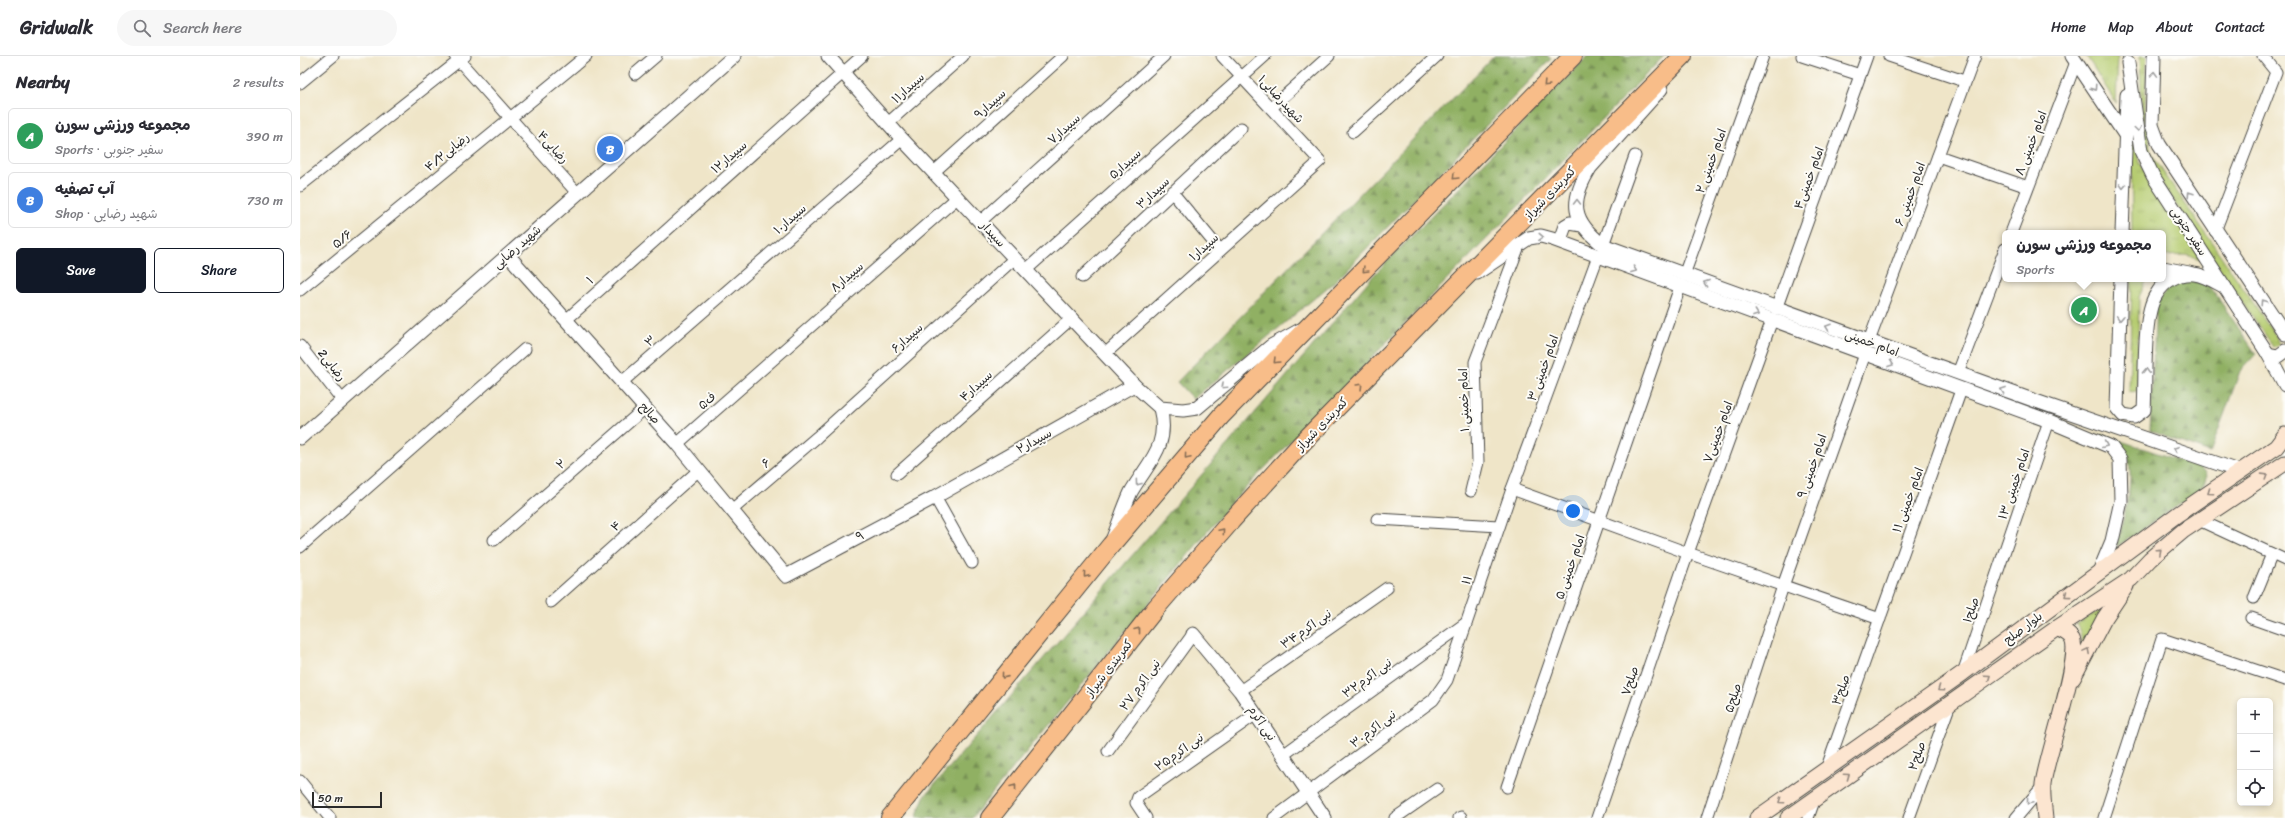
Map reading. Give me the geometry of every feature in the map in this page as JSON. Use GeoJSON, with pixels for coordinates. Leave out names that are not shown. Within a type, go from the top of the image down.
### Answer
{"type":"FeatureCollection","features":[{"type":"Feature","properties":{"kind":"highway"},"geometry":{"type":"LineString","coordinates":[[890,818],[1111,545],[1221,416],[1573,56]]}},
{"type":"Feature","properties":{"kind":"highway","name":"کمربندی شیراز"},"geometry":{"type":"LineString","coordinates":[[990,818],[1155,609],[1232,520],[1302,443],[1684,56]]}},
{"type":"Feature","properties":{"kind":"highway"},"geometry":{"type":"LineString","coordinates":[[908,818],[912,803],[926,773]]}},
{"type":"Feature","properties":{"kind":"main road","name":"بلوار صلح"},"geometry":{"type":"LineString","coordinates":[[1757,818],[1963,673],[2099,572],[2276,446],[2285,435]]}},
{"type":"Feature","properties":{"kind":"main road","name":"بلوار صلح"},"geometry":{"type":"LineString","coordinates":[[1788,818],[2057,628],[2131,579],[2166,544],[2199,520],[2285,463]]}},
{"type":"Feature","properties":{"kind":"main road"},"geometry":{"type":"LineString","coordinates":[[2069,686],[2104,618],[2131,579]]}},
{"type":"Feature","properties":{"kind":"main road"},"geometry":{"type":"LineString","coordinates":[[2045,818],[2043,786],[2048,755],[2069,686],[2074,647],[2072,639],[2065,632],[2057,628]]}},
{"type":"Feature","properties":{"kind":"main road"},"geometry":{"type":"LineString","coordinates":[[1806,784],[1815,798]]}},
{"type":"Feature","properties":{"kind":"street"},"geometry":{"type":"LineString","coordinates":[[300,83],[333,56]]}},
{"type":"Feature","properties":{"kind":"street","name":"رضایی۴/۲"},"geometry":{"type":"LineString","coordinates":[[400,207],[586,56]]}},
{"type":"Feature","properties":{"kind":"street"},"geometry":{"type":"LineString","coordinates":[[635,74],[656,56]]}},
{"type":"Feature","properties":{"kind":"street","name":"شهید رضایی"},"geometry":{"type":"LineString","coordinates":[[300,438],[734,56]]}},
{"type":"Feature","properties":{"kind":"street","name":"سپیدار"},"geometry":{"type":"LineString","coordinates":[[828,56],[902,139],[981,221],[1134,385],[1160,408]]}},
{"type":"Feature","properties":{"kind":"street","name":"سپیدار۱۲"},"geometry":{"type":"LineString","coordinates":[[631,260],[862,56]]}},
{"type":"Feature","properties":{"kind":"street","name":"سپیدار۱۱"},"geometry":{"type":"LineString","coordinates":[[888,123],[963,56]]}},
{"type":"Feature","properties":{"kind":"street","name":"سپیدار۹"},"geometry":{"type":"LineString","coordinates":[[934,172],[1064,56]]}},
{"type":"Feature","properties":{"kind":"street","name":"سپیدار۷"},"geometry":{"type":"LineString","coordinates":[[981,221],[1164,56]]}},
{"type":"Feature","properties":{"kind":"street","name":"شهیدرضایی۱"},"geometry":{"type":"LineString","coordinates":[[1222,56],[1320,160]]}},
{"type":"Feature","properties":{"kind":"street","name":"سپیدار۵"},"geometry":{"type":"LineString","coordinates":[[1026,270],[1265,56]]}},
{"type":"Feature","properties":{"kind":"street"},"geometry":{"type":"LineString","coordinates":[[1271,108],[1329,56]]}},
{"type":"Feature","properties":{"kind":"street"},"geometry":{"type":"LineString","coordinates":[[1353,132],[1437,56]]}},
{"type":"Feature","properties":{"kind":"street"},"geometry":{"type":"LineString","coordinates":[[1600,250],[1582,225],[1576,202],[1582,181],[1605,151],[1654,98],[1684,56]]}},
{"type":"Feature","properties":{"kind":"street","name":"امام خمینی ۲"},"geometry":{"type":"LineString","coordinates":[[1682,281],[1763,56]]}},
{"type":"Feature","properties":{"kind":"street"},"geometry":{"type":"LineString","coordinates":[[1802,56],[1860,75]]}},
{"type":"Feature","properties":{"kind":"street","name":"امام خمینی۴"},"geometry":{"type":"LineString","coordinates":[[1774,314],[1867,56]]}},
{"type":"Feature","properties":{"kind":"street"},"geometry":{"type":"LineString","coordinates":[[1889,56],[1964,81]]}},
{"type":"Feature","properties":{"kind":"street","name":"امام خمینی ۶"},"geometry":{"type":"LineString","coordinates":[[1869,341],[1938,156],[1964,81],[1975,56]]}},
{"type":"Feature","properties":{"kind":"street","name":"سفیر جنوبی"},"geometry":{"type":"LineString","coordinates":[[2154,56],[2152,125],[2156,138],[2172,166],[2285,334]]}},
{"type":"Feature","properties":{"kind":"street"},"geometry":{"type":"LineString","coordinates":[[2215,231],[2276,72],[2263,56]]}},
{"type":"Feature","properties":{"kind":"street"},"geometry":{"type":"LineString","coordinates":[[300,186],[460,58]]}},
{"type":"Feature","properties":{"kind":"street","name":"رضایی۴"},"geometry":{"type":"LineString","coordinates":[[460,58],[510,118],[578,194]]}},
{"type":"Feature","properties":{"kind":"street"},"geometry":{"type":"LineString","coordinates":[[2074,59],[2125,135]]}},
{"type":"Feature","properties":{"kind":"street","name":"امام خمینی ۸"},"geometry":{"type":"LineString","coordinates":[[2012,230],[2074,59]]}},
{"type":"Feature","properties":{"kind":"street"},"geometry":{"type":"LineString","coordinates":[[2122,230],[2128,59]]}},
{"type":"Feature","properties":{"kind":"street","name":"سفیر جنوبی"},"geometry":{"type":"LineString","coordinates":[[2128,59],[2141,151],[2153,176],[2268,354],[2285,385]]}},
{"type":"Feature","properties":{"kind":"street","name":"سپیدار۳"},"geometry":{"type":"LineString","coordinates":[[1082,277],[1241,128]]}},
{"type":"Feature","properties":{"kind":"street","name":"سپیدار۱۰"},"geometry":{"type":"LineString","coordinates":[[694,319],[902,139]]}},
{"type":"Feature","properties":{"kind":"street","name":"امام خمینی ۳"},"geometry":{"type":"LineString","coordinates":[[1512,489],[1635,156]]}},
{"type":"Feature","properties":{"kind":"street"},"geometry":{"type":"LineString","coordinates":[[1938,156],[2028,187]]}},
{"type":"Feature","properties":{"kind":"street","name":"سپیدار۱"},"geometry":{"type":"LineString","coordinates":[[1105,354],[1320,160]]}},
{"type":"Feature","properties":{"kind":"street"},"geometry":{"type":"LineString","coordinates":[[1172,192],[1220,250]]}},
{"type":"Feature","properties":{"kind":"street","name":"سپیدار۸"},"geometry":{"type":"LineString","coordinates":[[754,377],[958,197]]}},
{"type":"Feature","properties":{"kind":"street","name":"۵/۶"},"geometry":{"type":"LineString","coordinates":[[300,290],[400,207]]}},
{"type":"Feature","properties":{"kind":"street"},"geometry":{"type":"LineString","coordinates":[[1564,243],[1561,236],[1565,226],[1570,224],[1582,225]]}},
{"type":"Feature","properties":{"kind":"street","name":"امام خمینی"},"geometry":{"type":"LineString","coordinates":[[1460,284],[1529,238],[1541,236],[1564,243],[1600,250],[1774,314],[1869,341],[2030,399],[2239,471]]}},
{"type":"Feature","properties":{"kind":"street","name":"امام خمینی ۱"},"geometry":{"type":"LineString","coordinates":[[1471,491],[1478,462],[1475,362],[1520,243]]}},
{"type":"Feature","properties":{"kind":"street","name":"صالح"},"geometry":{"type":"LineString","coordinates":[[508,255],[677,444],[733,509],[786,576]]}},
{"type":"Feature","properties":{"kind":"street"},"geometry":{"type":"LineString","coordinates":[[1958,373],[2002,256]]}},
{"type":"Feature","properties":{"kind":"street","name":"سپیدار۶"},"geometry":{"type":"LineString","coordinates":[[817,437],[1015,258]]}},
{"type":"Feature","properties":{"kind":"street","name":"۱"},"geometry":{"type":"LineString","coordinates":[[566,320],[631,260]]}},
{"type":"Feature","properties":{"kind":"street"},"geometry":{"type":"LineString","coordinates":[[2166,269],[2208,278],[2226,288]]}},
{"type":"Feature","properties":{"kind":"street"},"geometry":{"type":"LineString","coordinates":[[2121,282],[2117,408],[2123,415],[2134,417],[2144,410],[2148,320],[2155,295],[2167,281],[2178,276],[2194,274]]}},
{"type":"Feature","properties":{"kind":"street","name":"امام خمینی ۵"},"geometry":{"type":"LineString","coordinates":[[1507,787],[1682,281]]}},
{"type":"Feature","properties":{"kind":"street","name":"امام خمینی"},"geometry":{"type":"LineString","coordinates":[[1774,314],[1865,354],[2049,421],[2111,447],[2120,459],[2121,501],[2112,540],[2099,572]]}},
{"type":"Feature","properties":{"kind":"street","name":"امام خمینی۷"},"geometry":{"type":"LineString","coordinates":[[1688,553],[1774,314]]}},
{"type":"Feature","properties":{"kind":"street","name":"سپیدار۴"},"geometry":{"type":"LineString","coordinates":[[897,474],[1072,318]]}},
{"type":"Feature","properties":{"kind":"street","name":"۳"},"geometry":{"type":"LineString","coordinates":[[622,382],[694,319]]}},
{"type":"Feature","properties":{"kind":"street"},"geometry":{"type":"LineString","coordinates":[[1111,545],[1132,491],[1158,451],[1163,421],[1160,408],[1183,410],[1197,408],[1271,346],[1313,323]]}},
{"type":"Feature","properties":{"kind":"street","name":"2رضایی"},"geometry":{"type":"LineString","coordinates":[[300,346],[343,401]]}},
{"type":"Feature","properties":{"kind":"street"},"geometry":{"type":"LineString","coordinates":[[300,547],[525,349]]}},
{"type":"Feature","properties":{"kind":"street"},"geometry":{"type":"LineString","coordinates":[[2268,354],[2278,356],[2285,351]]}},
{"type":"Feature","properties":{"kind":"street","name":"امام خمینی ۹"},"geometry":{"type":"LineString","coordinates":[[1784,586],[1865,354]]}},
{"type":"Feature","properties":{"kind":"street","name":"ف۵"},"geometry":{"type":"LineString","coordinates":[[677,444],[754,377]]}},
{"type":"Feature","properties":{"kind":"street","name":"سپیدار۲"},"geometry":{"type":"LineString","coordinates":[[935,497],[1134,385]]}},
{"type":"Feature","properties":{"kind":"street","name":"امام خمینی ۱۱"},"geometry":{"type":"LineString","coordinates":[[1880,619],[1962,390]]}},
{"type":"Feature","properties":{"kind":"street"},"geometry":{"type":"LineString","coordinates":[[2025,413],[2030,399]]}},
{"type":"Feature","properties":{"kind":"street","name":"۲"},"geometry":{"type":"LineString","coordinates":[[494,540],[645,408]]}},
{"type":"Feature","properties":{"kind":"street","name":"امام خمینی ۱۳"},"geometry":{"type":"LineString","coordinates":[[2003,555],[2049,421]]}},
{"type":"Feature","properties":{"kind":"street","name":"۶"},"geometry":{"type":"LineString","coordinates":[[733,509],[817,437]]}},
{"type":"Feature","properties":{"kind":"street","name":"۴"},"geometry":{"type":"LineString","coordinates":[[551,602],[699,470]]}},
{"type":"Feature","properties":{"kind":"street"},"geometry":{"type":"LineString","coordinates":[[1512,489],[1688,553],[1880,619]]}},
{"type":"Feature","properties":{"kind":"street","name":"۱۱"},"geometry":{"type":"LineString","coordinates":[[1447,680],[1512,489]]}},
{"type":"Feature","properties":{"kind":"street"},"geometry":{"type":"LineString","coordinates":[[935,497],[972,563]]}},
{"type":"Feature","properties":{"kind":"street","name":"۹"},"geometry":{"type":"LineString","coordinates":[[786,576],[935,497]]}},
{"type":"Feature","properties":{"kind":"street"},"geometry":{"type":"LineString","coordinates":[[1377,519],[1499,526]]}},
{"type":"Feature","properties":{"kind":"street"},"geometry":{"type":"LineString","coordinates":[[2199,520],[2285,560]]}},
{"type":"Feature","properties":{"kind":"street","name":"صلح۷"},"geometry":{"type":"LineString","coordinates":[[1597,818],[1688,553]]}},
{"type":"Feature","properties":{"kind":"street"},"geometry":{"type":"LineString","coordinates":[[2254,598],[2272,554]]}},
{"type":"Feature","properties":{"kind":"street","name":"۱صلح"},"geometry":{"type":"LineString","coordinates":[[1963,673],[2003,555]]}},
{"type":"Feature","properties":{"kind":"street","name":"صلح۵"},"geometry":{"type":"LineString","coordinates":[[1707,818],[1784,586]]}},
{"type":"Feature","properties":{"kind":"street","name":"نبی اکرم۳۴"},"geometry":{"type":"LineString","coordinates":[[1240,690],[1387,588]]}},
{"type":"Feature","properties":{"kind":"street"},"geometry":{"type":"LineString","coordinates":[[2251,618],[2285,630]]}},
{"type":"Feature","properties":{"kind":"street","name":"صلح۳"},"geometry":{"type":"LineString","coordinates":[[1826,770],[1880,619]]}},
{"type":"Feature","properties":{"kind":"street","name":"نبی اکرم۳۲"},"geometry":{"type":"LineString","coordinates":[[1283,755],[1466,623]]}},
{"type":"Feature","properties":{"kind":"street","name":"نبی اکرم"},"geometry":{"type":"LineString","coordinates":[[1193,634],[1240,690],[1325,818]]}},
{"type":"Feature","properties":{"kind":"street","name":"نبی اکرم ۲۷"},"geometry":{"type":"LineString","coordinates":[[1108,751],[1193,634]]}},
{"type":"Feature","properties":{"kind":"street"},"geometry":{"type":"LineString","coordinates":[[2104,818],[2162,640],[2285,680]]}},
{"type":"Feature","properties":{"kind":"street","name":"نبی اکرم۳۰"},"geometry":{"type":"LineString","coordinates":[[1274,818],[1433,700],[1447,680]]}},
{"type":"Feature","properties":{"kind":"street","name":"صلح۲"},"geometry":{"type":"LineString","coordinates":[[1909,818],[1950,703]]}},
{"type":"Feature","properties":{"kind":"street","name":"نبی اکرم۲۵"},"geometry":{"type":"LineString","coordinates":[[1146,818],[1136,803],[1138,796],[1256,714]]}},
{"type":"Feature","properties":{"kind":"street"},"geometry":{"type":"LineString","coordinates":[[300,781],[330,818]]}},
{"type":"Feature","properties":{"kind":"street"},"geometry":{"type":"LineString","coordinates":[[2016,818],[2043,786]]}},
{"type":"Feature","properties":{"kind":"street"},"geometry":{"type":"LineString","coordinates":[[1395,818],[1436,789]]}},
{"type":"Feature","properties":{"kind":"street"},"geometry":{"type":"LineString","coordinates":[[1808,818],[1815,798]]}},
{"type":"Feature","properties":{"kind":"green space"},"geometry":{"type":"Polygon","coordinates":[[[1494,56],[1548,56],[1551,59],[1334,282],[1193,399],[1177,382],[1494,56]]]}},
{"type":"Feature","properties":{"kind":"green space"},"geometry":{"type":"Polygon","coordinates":[[[1588,56],[1664,56],[1230,504],[972,818],[916,818],[924,797],[1372,277],[1588,56]]]}},
{"type":"Feature","properties":{"kind":"green space"},"geometry":{"type":"Polygon","coordinates":[[[2086,56],[2118,56],[2116,103],[2087,57],[2086,56]]]}},
{"type":"Feature","properties":{"kind":"green space"},"geometry":{"type":"Polygon","coordinates":[[[2140,56],[2147,56],[2145,103],[2151,154],[2276,336],[2279,345],[2273,346],[2167,192],[2149,162],[2142,119],[2140,56]]]}},
{"type":"Feature","properties":{"kind":"green space"},"geometry":{"type":"Polygon","coordinates":[[[2131,103],[2140,163],[2202,259],[2186,255],[2166,256],[2166,230],[2132,230],[2131,103]]]}},
{"type":"Feature","properties":{"kind":"green space"},"geometry":{"type":"Polygon","coordinates":[[[2194,279],[2210,286],[2256,354],[2240,371],[2210,453],[2150,431],[2156,303],[2172,283],[2194,279]]]}},
{"type":"Feature","properties":{"kind":"green space"},"geometry":{"type":"Polygon","coordinates":[[[2132,282],[2146,282],[2139,297],[2137,391],[2129,392],[2132,282]]]}},
{"type":"Feature","properties":{"kind":"green space"},"geometry":{"type":"Polygon","coordinates":[[[2097,433],[2199,467],[2205,473],[2205,482],[2198,492],[2116,547],[2128,499],[2130,485],[2129,462],[2122,450],[2097,433]]]}},
{"type":"Feature","properties":{"kind":"green space"},"geometry":{"type":"Polygon","coordinates":[[[2103,609],[2078,662],[2081,647],[2081,633],[2076,624],[2103,609]]]}},
{"type":"Feature","properties":{"kind":"place","name":"آب تصفیه"},"geometry":{"type":"Point","coordinates":[610,149]}},
{"type":"Feature","properties":{"kind":"place","name":"مجموعه ورزشی سورن"},"geometry":{"type":"Point","coordinates":[2084,310]}}]}
